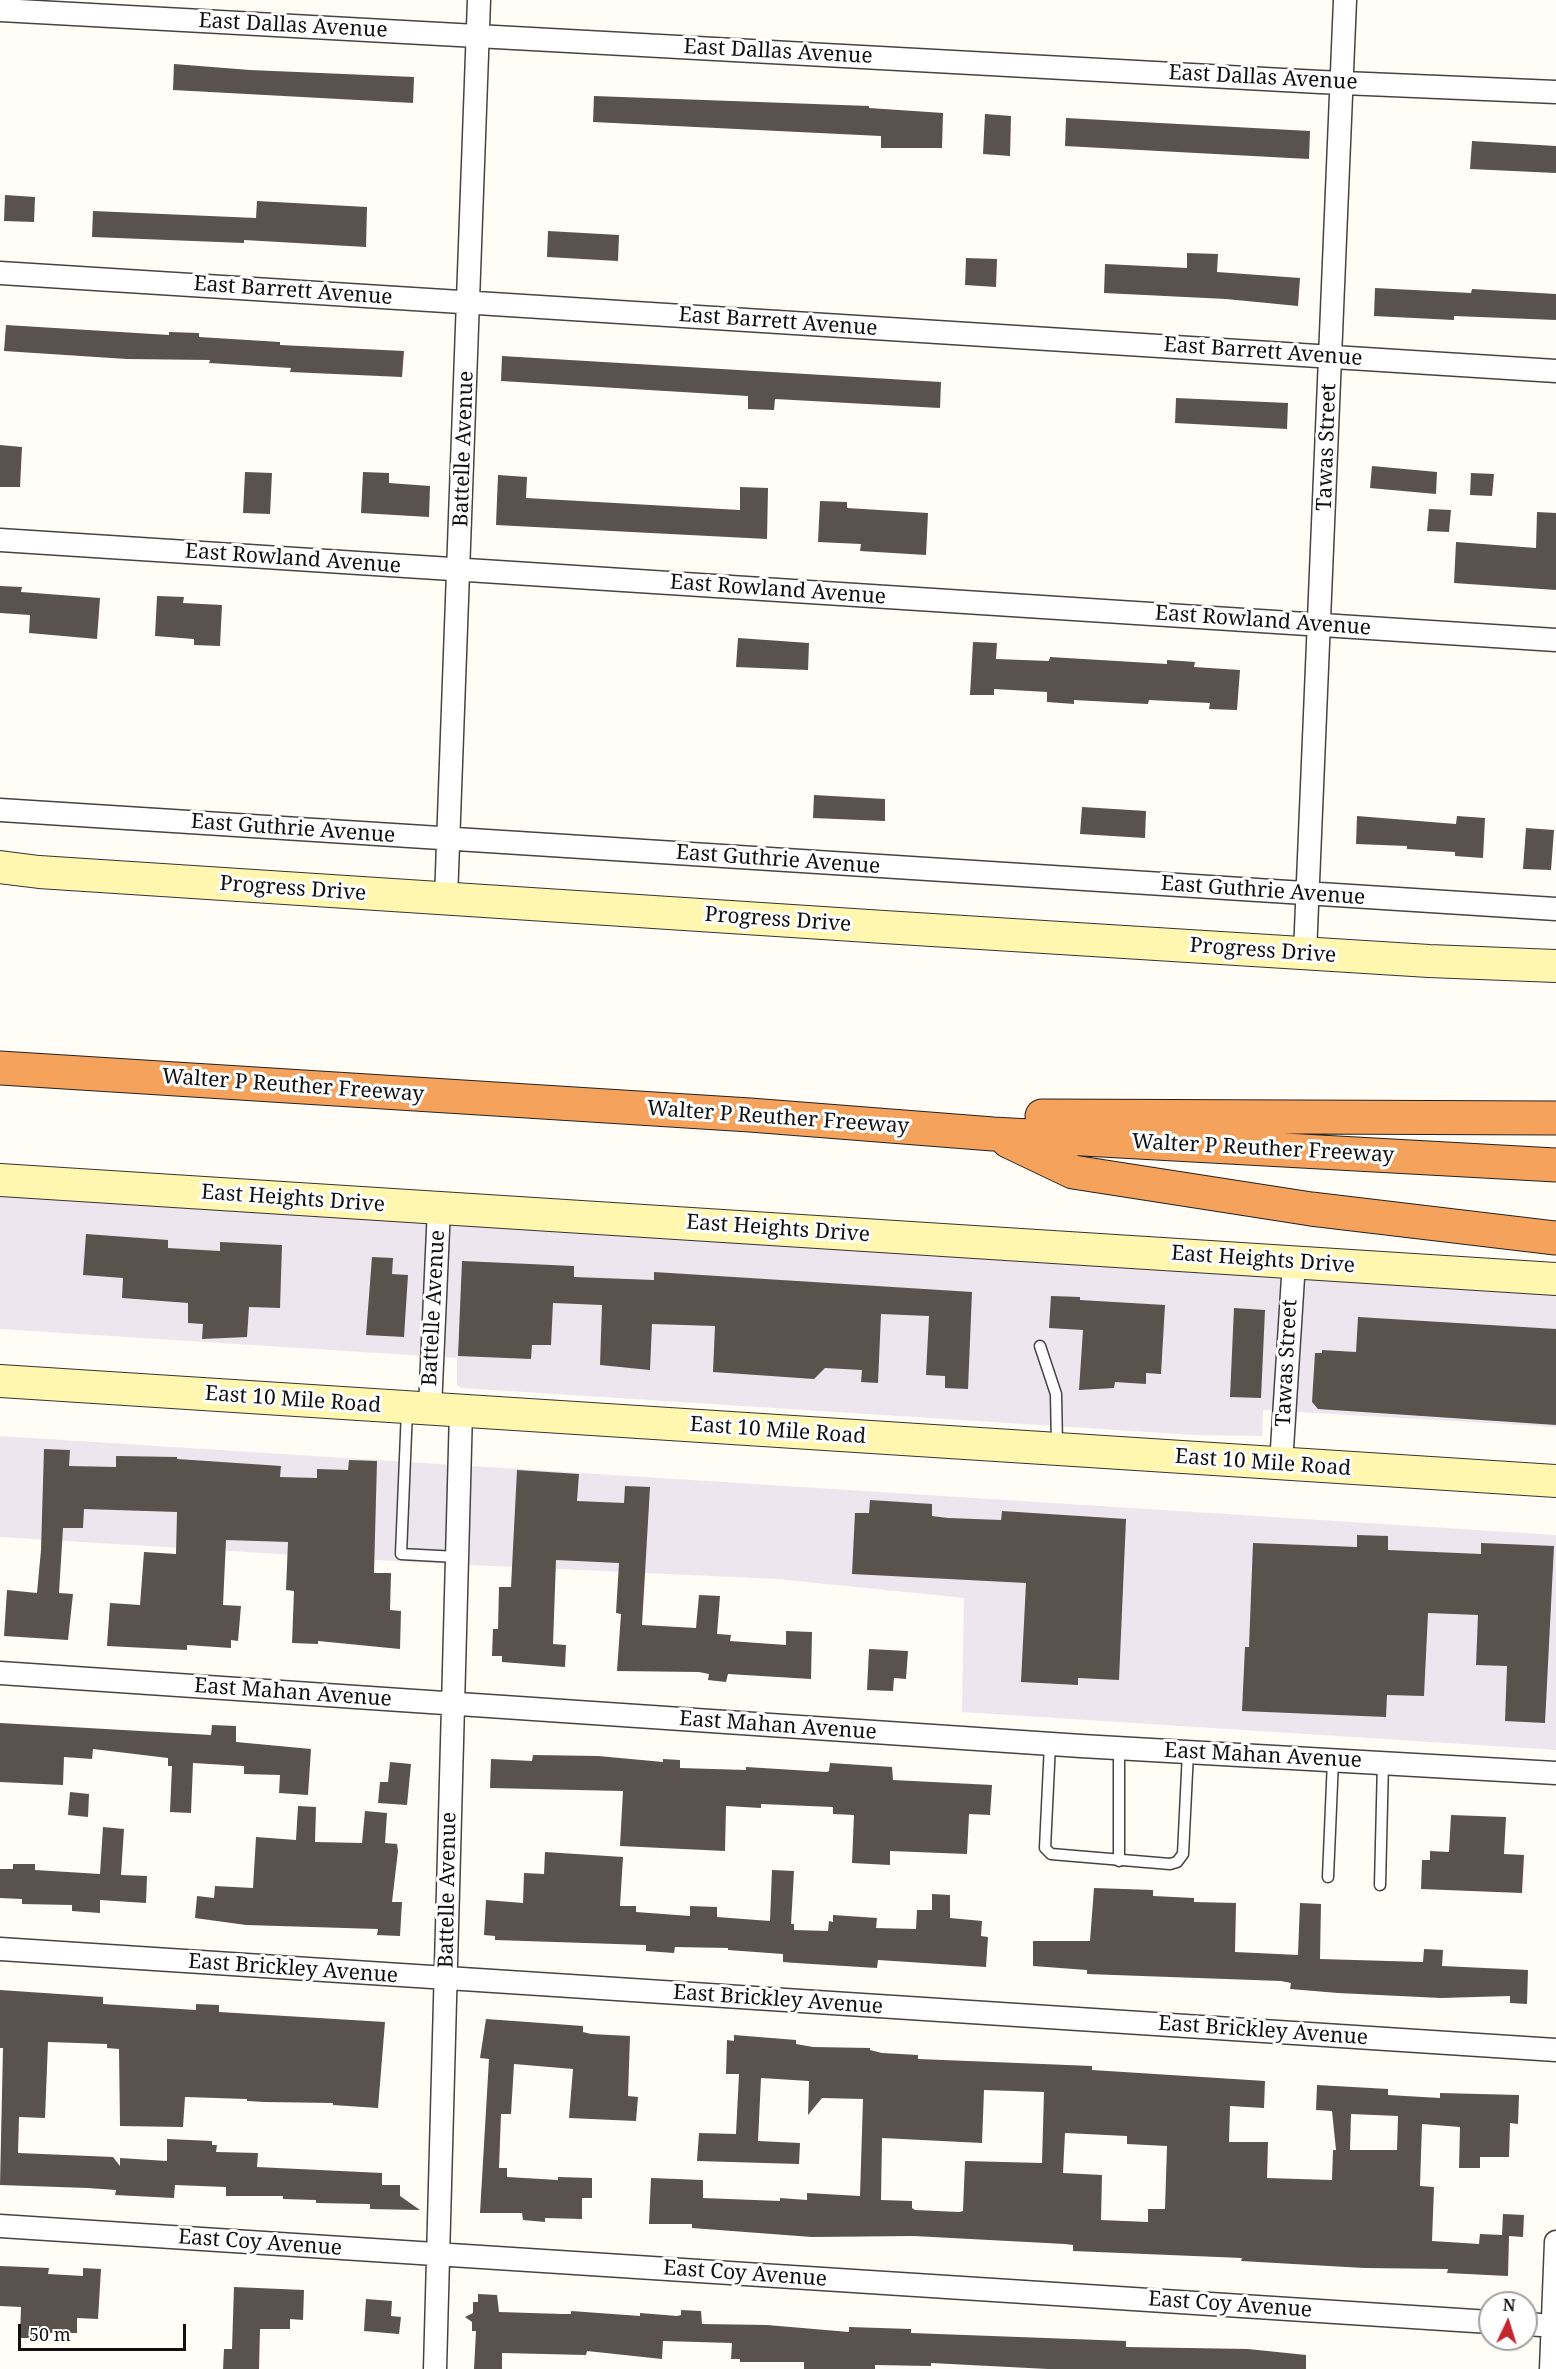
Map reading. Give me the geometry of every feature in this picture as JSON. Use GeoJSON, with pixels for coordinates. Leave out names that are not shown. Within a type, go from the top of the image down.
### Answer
{"type":"FeatureCollection","features":[{"type":"Feature","properties":{"kind":"highway","name":"Walter P Reuther Freeway"},"geometry":{"type":"LineString","coordinates":[[0,1068],[750,1115],[993,1134],[1556,1164]]}},
{"type":"Feature","properties":{"kind":"highway"},"geometry":{"type":"LineString","coordinates":[[750,1115],[1556,1119]]}},
{"type":"Feature","properties":{"kind":"highway"},"geometry":{"type":"LineString","coordinates":[[993,1134],[1073,1172],[1311,1209],[1556,1238]]}},
{"type":"Feature","properties":{"kind":"main road","name":"Progress Drive"},"geometry":{"type":"LineString","coordinates":[[0,867],[39,872],[446,899],[1305,953],[1556,966]]}},
{"type":"Feature","properties":{"kind":"main road","name":"East Heights Drive"},"geometry":{"type":"LineString","coordinates":[[0,1180],[1556,1279]]}},
{"type":"Feature","properties":{"kind":"main road","name":"East 10 Mile Road"},"geometry":{"type":"LineString","coordinates":[[0,1381],[1556,1482]]}},
{"type":"Feature","properties":{"kind":"street","name":"Battelle Avenue"},"geometry":{"type":"LineString","coordinates":[[446,899],[479,0]]}},
{"type":"Feature","properties":{"kind":"street","name":"Tawas Street"},"geometry":{"type":"LineString","coordinates":[[1305,953],[1345,0]]}},
{"type":"Feature","properties":{"kind":"street","name":"East Dallas Avenue"},"geometry":{"type":"LineString","coordinates":[[0,10],[1341,83],[1556,92]]}},
{"type":"Feature","properties":{"kind":"street","name":"East Barrett Avenue"},"geometry":{"type":"LineString","coordinates":[[0,273],[1556,371]]}},
{"type":"Feature","properties":{"kind":"street","name":"East Rowland Avenue"},"geometry":{"type":"LineString","coordinates":[[0,540],[1556,640]]}},
{"type":"Feature","properties":{"kind":"street","name":"East Guthrie Avenue"},"geometry":{"type":"LineString","coordinates":[[0,810],[1556,909]]}},
{"type":"Feature","properties":{"kind":"street","name":"Battelle Avenue"},"geometry":{"type":"LineString","coordinates":[[418,1408],[439,1208]]}},
{"type":"Feature","properties":{"kind":"street","name":"Tawas Street"},"geometry":{"type":"LineString","coordinates":[[1281,1464],[1293,1262]]}},
{"type":"Feature","properties":{"kind":"street","name":"Battelle Avenue"},"geometry":{"type":"LineString","coordinates":[[435,2369],[461,1411]]}},
{"type":"Feature","properties":{"kind":"street","name":"East Mahan Avenue"},"geometry":{"type":"LineString","coordinates":[[0,1673],[1050,1744],[1556,1773]]}},
{"type":"Feature","properties":{"kind":"street","name":"East Brickley Avenue"},"geometry":{"type":"LineString","coordinates":[[0,1949],[1556,2050]]}},
{"type":"Feature","properties":{"kind":"street","name":"East Coy Avenue"},"geometry":{"type":"LineString","coordinates":[[0,2226],[1478,2321]]}},
{"type":"Feature","properties":{"kind":"street"},"geometry":{"type":"LineString","coordinates":[[1551,2369],[1556,2242]]}},
{"type":"Feature","properties":{"kind":"street"},"geometry":{"type":"LineString","coordinates":[[1538,2325],[1554,2326]]}},
{"type":"Feature","properties":{"kind":"lane"},"geometry":{"type":"LineString","coordinates":[[1040,1346],[1056,1394],[1057,1449]]}},
{"type":"Feature","properties":{"kind":"lane"},"geometry":{"type":"LineString","coordinates":[[418,1408],[401,1554],[457,1557]]}},
{"type":"Feature","properties":{"kind":"lane"},"geometry":{"type":"LineString","coordinates":[[1050,1744],[1045,1848],[1051,1854],[1063,1857],[1170,1864],[1177,1862],[1183,1854],[1188,1752]]}},
{"type":"Feature","properties":{"kind":"lane"},"geometry":{"type":"LineString","coordinates":[[1119,1748],[1119,1861]]}},
{"type":"Feature","properties":{"kind":"lane"},"geometry":{"type":"LineString","coordinates":[[1328,1877],[1333,1759]]}},
{"type":"Feature","properties":{"kind":"lane"},"geometry":{"type":"LineString","coordinates":[[1380,1885],[1383,1762]]}},
{"type":"Feature","properties":{"kind":"shaded area"},"geometry":{"type":"Polygon","coordinates":[[[0,1193],[1556,1293],[1556,1427],[1263,1410],[1262,1436],[1195,1435],[462,1388],[457,1385],[457,1358],[0,1329],[0,1193]]]}},
{"type":"Feature","properties":{"kind":"shaded area"},"geometry":{"type":"Polygon","coordinates":[[[0,1436],[1556,1535],[1556,1750],[962,1712],[964,1598],[777,1579],[427,1563],[0,1537],[0,1436]]]}},
{"type":"Feature","properties":{"kind":"building"},"geometry":{"type":"Polygon","coordinates":[[[174,64],[250,70],[414,77],[413,103],[173,90],[174,64]]]}},
{"type":"Feature","properties":{"kind":"building"},"geometry":{"type":"Polygon","coordinates":[[[594,96],[869,106],[869,108],[943,113],[942,148],[881,148],[881,136],[593,122],[594,96]]]}},
{"type":"Feature","properties":{"kind":"building"},"geometry":{"type":"Polygon","coordinates":[[[985,114],[1011,116],[1010,156],[983,154],[985,114]]]}},
{"type":"Feature","properties":{"kind":"building"},"geometry":{"type":"Polygon","coordinates":[[[1066,118],[1310,131],[1309,159],[1065,146],[1066,118]]]}},
{"type":"Feature","properties":{"kind":"building"},"geometry":{"type":"Polygon","coordinates":[[[1472,141],[1556,146],[1556,173],[1470,169],[1472,141]]]}},
{"type":"Feature","properties":{"kind":"building"},"geometry":{"type":"Polygon","coordinates":[[[5,195],[35,197],[34,222],[4,221],[5,195]]]}},
{"type":"Feature","properties":{"kind":"building"},"geometry":{"type":"Polygon","coordinates":[[[257,201],[367,207],[366,247],[244,240],[244,243],[92,237],[93,211],[256,218],[257,201]]]}},
{"type":"Feature","properties":{"kind":"building"},"geometry":{"type":"Polygon","coordinates":[[[548,231],[619,235],[618,261],[547,257],[548,231]]]}},
{"type":"Feature","properties":{"kind":"building"},"geometry":{"type":"Polygon","coordinates":[[[1187,253],[1218,254],[1217,272],[1300,278],[1298,306],[1226,299],[1104,293],[1105,264],[1187,268],[1187,253]]]}},
{"type":"Feature","properties":{"kind":"building"},"geometry":{"type":"Polygon","coordinates":[[[966,258],[997,259],[996,287],[965,285],[966,258]]]}},
{"type":"Feature","properties":{"kind":"building"},"geometry":{"type":"Polygon","coordinates":[[[1375,288],[1471,293],[1472,289],[1556,294],[1556,320],[1454,316],[1454,320],[1374,316],[1375,288]]]}},
{"type":"Feature","properties":{"kind":"building"},"geometry":{"type":"Polygon","coordinates":[[[6,325],[169,335],[169,332],[199,333],[199,337],[280,342],[280,345],[404,351],[402,377],[290,372],[291,368],[209,363],[210,360],[127,359],[4,351],[6,325]]]}},
{"type":"Feature","properties":{"kind":"building"},"geometry":{"type":"Polygon","coordinates":[[[502,356],[941,382],[940,408],[775,399],[774,410],[748,409],[748,396],[501,381],[502,356]]]}},
{"type":"Feature","properties":{"kind":"building"},"geometry":{"type":"Polygon","coordinates":[[[1176,398],[1288,403],[1287,429],[1175,423],[1176,398]]]}},
{"type":"Feature","properties":{"kind":"building"},"geometry":{"type":"Polygon","coordinates":[[[0,445],[22,447],[20,487],[0,487],[0,445]]]}},
{"type":"Feature","properties":{"kind":"building"},"geometry":{"type":"Polygon","coordinates":[[[1372,466],[1437,472],[1436,494],[1370,488],[1372,466]]]}},
{"type":"Feature","properties":{"kind":"building"},"geometry":{"type":"Polygon","coordinates":[[[245,472],[272,473],[270,514],[243,513],[245,472]]]}},
{"type":"Feature","properties":{"kind":"building"},"geometry":{"type":"Polygon","coordinates":[[[363,472],[389,473],[389,483],[430,486],[429,517],[361,513],[363,472]]]}},
{"type":"Feature","properties":{"kind":"building"},"geometry":{"type":"Polygon","coordinates":[[[1471,473],[1494,474],[1492,496],[1470,495],[1471,473]]]}},
{"type":"Feature","properties":{"kind":"building"},"geometry":{"type":"Polygon","coordinates":[[[498,475],[527,477],[526,498],[740,510],[740,487],[768,488],[767,539],[496,525],[498,475]]]}},
{"type":"Feature","properties":{"kind":"building"},"geometry":{"type":"Polygon","coordinates":[[[820,501],[847,502],[847,508],[928,513],[926,555],[860,551],[861,544],[818,542],[820,501]]]}},
{"type":"Feature","properties":{"kind":"building"},"geometry":{"type":"Polygon","coordinates":[[[1429,509],[1451,510],[1449,532],[1427,531],[1429,509]]]}},
{"type":"Feature","properties":{"kind":"building"},"geometry":{"type":"Polygon","coordinates":[[[1537,512],[1556,513],[1556,590],[1454,583],[1456,542],[1536,548],[1537,512]]]}},
{"type":"Feature","properties":{"kind":"building"},"geometry":{"type":"Polygon","coordinates":[[[0,586],[22,587],[21,592],[100,598],[97,639],[29,633],[30,615],[0,613],[0,586]]]}},
{"type":"Feature","properties":{"kind":"building"},"geometry":{"type":"Polygon","coordinates":[[[157,596],[184,597],[183,603],[222,605],[220,646],[194,645],[194,639],[155,636],[157,596]]]}},
{"type":"Feature","properties":{"kind":"building"},"geometry":{"type":"Polygon","coordinates":[[[738,638],[809,643],[808,670],[736,667],[738,638]]]}},
{"type":"Feature","properties":{"kind":"building"},"geometry":{"type":"Polygon","coordinates":[[[973,642],[997,643],[996,659],[1049,661],[1050,657],[1167,664],[1167,660],[1195,662],[1194,667],[1240,670],[1237,710],[1209,709],[1210,703],[1149,700],[1148,704],[1074,700],[1074,704],[1047,702],[1047,692],[994,689],[994,695],[970,695],[973,642]]]}},
{"type":"Feature","properties":{"kind":"building"},"geometry":{"type":"Polygon","coordinates":[[[814,795],[885,799],[885,821],[813,818],[814,795]]]}},
{"type":"Feature","properties":{"kind":"building"},"geometry":{"type":"Polygon","coordinates":[[[1082,807],[1146,811],[1145,838],[1080,834],[1082,807]]]}},
{"type":"Feature","properties":{"kind":"building"},"geometry":{"type":"Polygon","coordinates":[[[1357,816],[1456,824],[1457,816],[1485,818],[1483,858],[1455,856],[1455,852],[1407,849],[1407,846],[1356,844],[1357,816]]]}},
{"type":"Feature","properties":{"kind":"building"},"geometry":{"type":"Polygon","coordinates":[[[1526,828],[1554,830],[1551,870],[1523,869],[1526,828]]]}},
{"type":"Feature","properties":{"kind":"building"},"geometry":{"type":"Polygon","coordinates":[[[86,1234],[168,1240],[168,1248],[220,1251],[220,1242],[282,1245],[280,1308],[249,1307],[247,1337],[202,1339],[203,1324],[188,1323],[188,1303],[122,1298],[123,1278],[83,1275],[86,1234]]]}},
{"type":"Feature","properties":{"kind":"building"},"geometry":{"type":"Polygon","coordinates":[[[372,1257],[393,1258],[392,1274],[408,1275],[404,1337],[366,1335],[372,1257]]]}},
{"type":"Feature","properties":{"kind":"building"},"geometry":{"type":"Polygon","coordinates":[[[462,1261],[574,1266],[574,1277],[654,1280],[654,1272],[972,1292],[968,1389],[945,1388],[945,1376],[926,1375],[929,1316],[881,1314],[878,1383],[861,1382],[862,1370],[825,1368],[814,1379],[713,1372],[715,1326],[652,1324],[650,1370],[600,1365],[602,1305],[553,1303],[551,1345],[532,1345],[531,1359],[458,1356],[462,1261]]]}},
{"type":"Feature","properties":{"kind":"building"},"geometry":{"type":"Polygon","coordinates":[[[1051,1296],[1165,1305],[1161,1374],[1146,1373],[1146,1384],[1115,1382],[1114,1388],[1079,1390],[1083,1330],[1049,1328],[1051,1296]]]}},
{"type":"Feature","properties":{"kind":"building"},"geometry":{"type":"Polygon","coordinates":[[[1234,1308],[1265,1310],[1261,1398],[1230,1397],[1234,1308]]]}},
{"type":"Feature","properties":{"kind":"building"},"geometry":{"type":"Polygon","coordinates":[[[1358,1317],[1556,1329],[1556,1425],[1318,1409],[1312,1402],[1315,1353],[1322,1353],[1322,1350],[1356,1352],[1358,1317]]]}},
{"type":"Feature","properties":{"kind":"building"},"geometry":{"type":"Polygon","coordinates":[[[44,1449],[70,1450],[69,1466],[116,1467],[116,1456],[177,1457],[177,1459],[281,1466],[280,1477],[317,1478],[317,1469],[348,1470],[349,1460],[377,1461],[374,1573],[391,1573],[390,1610],[401,1611],[400,1649],[318,1641],[318,1644],[292,1643],[294,1591],[286,1590],[288,1542],[226,1540],[223,1605],[241,1606],[238,1641],[231,1640],[231,1648],[187,1645],[187,1650],[107,1646],[110,1603],[140,1605],[144,1552],[176,1554],[177,1512],[84,1509],[83,1528],[63,1528],[59,1593],[73,1594],[68,1640],[4,1636],[7,1590],[37,1593],[41,1550],[44,1449]]]}},
{"type":"Feature","properties":{"kind":"building"},"geometry":{"type":"Polygon","coordinates":[[[517,1470],[579,1474],[577,1501],[624,1503],[625,1486],[650,1487],[642,1625],[696,1628],[699,1595],[720,1596],[717,1634],[731,1635],[730,1641],[786,1645],[786,1631],[812,1632],[811,1679],[728,1674],[726,1682],[708,1680],[709,1674],[699,1672],[617,1671],[621,1614],[616,1613],[619,1563],[556,1560],[553,1644],[566,1645],[565,1667],[502,1662],[502,1656],[492,1656],[493,1629],[498,1629],[499,1587],[511,1587],[517,1470]]]}},
{"type":"Feature","properties":{"kind":"building"},"geometry":{"type":"Polygon","coordinates":[[[870,1500],[932,1504],[932,1516],[948,1518],[1001,1520],[1002,1511],[1126,1519],[1119,1680],[1078,1678],[1078,1685],[1021,1682],[1026,1583],[852,1574],[855,1513],[869,1513],[870,1500]]]}},
{"type":"Feature","properties":{"kind":"building"},"geometry":{"type":"Polygon","coordinates":[[[1357,1535],[1388,1536],[1388,1550],[1481,1554],[1481,1543],[1554,1546],[1545,1723],[1505,1721],[1507,1666],[1476,1665],[1478,1615],[1428,1613],[1424,1696],[1387,1695],[1386,1717],[1242,1711],[1245,1647],[1249,1647],[1253,1543],[1357,1547],[1357,1535]]]}},
{"type":"Feature","properties":{"kind":"building"},"geometry":{"type":"Polygon","coordinates":[[[869,1649],[908,1651],[906,1679],[894,1678],[893,1691],[867,1690],[869,1649]]]}},
{"type":"Feature","properties":{"kind":"building"},"geometry":{"type":"Polygon","coordinates":[[[0,1723],[211,1735],[212,1725],[236,1726],[236,1742],[311,1749],[308,1795],[279,1793],[280,1775],[244,1774],[244,1766],[193,1763],[191,1813],[170,1812],[172,1766],[168,1766],[168,1758],[93,1749],[92,1759],[64,1757],[63,1785],[0,1782],[0,1723]]]}},
{"type":"Feature","properties":{"kind":"building"},"geometry":{"type":"Polygon","coordinates":[[[533,1755],[598,1756],[663,1762],[663,1759],[680,1760],[680,1768],[746,1770],[746,1767],[827,1772],[830,1763],[892,1767],[893,1780],[992,1785],[990,1815],[969,1814],[967,1854],[890,1851],[890,1865],[852,1863],[854,1815],[833,1814],[833,1807],[761,1804],[761,1808],[726,1806],[725,1851],[620,1846],[623,1791],[490,1788],[491,1759],[532,1761],[533,1755]]]}},
{"type":"Feature","properties":{"kind":"building"},"geometry":{"type":"Polygon","coordinates":[[[390,1762],[411,1764],[407,1805],[378,1803],[380,1782],[388,1782],[390,1762]]]}},
{"type":"Feature","properties":{"kind":"building"},"geometry":{"type":"Polygon","coordinates":[[[70,1792],[89,1794],[88,1817],[68,1815],[70,1792]]]}},
{"type":"Feature","properties":{"kind":"building"},"geometry":{"type":"Polygon","coordinates":[[[298,1806],[316,1807],[315,1842],[362,1843],[365,1811],[387,1813],[385,1843],[397,1844],[398,1851],[392,1902],[402,1902],[400,1936],[377,1935],[378,1929],[246,1925],[195,1918],[197,1896],[214,1898],[215,1886],[253,1888],[256,1837],[296,1840],[298,1806]]]}},
{"type":"Feature","properties":{"kind":"building"},"geometry":{"type":"Polygon","coordinates":[[[1451,1815],[1506,1817],[1504,1854],[1524,1855],[1522,1893],[1421,1889],[1422,1860],[1430,1860],[1430,1851],[1449,1852],[1451,1815]]]}},
{"type":"Feature","properties":{"kind":"building"},"geometry":{"type":"Polygon","coordinates":[[[103,1827],[124,1829],[121,1875],[147,1876],[146,1903],[100,1900],[100,1913],[72,1911],[72,1905],[22,1904],[22,1899],[0,1898],[0,1869],[13,1869],[13,1864],[35,1864],[35,1870],[100,1874],[103,1827]]]}},
{"type":"Feature","properties":{"kind":"building"},"geometry":{"type":"Polygon","coordinates":[[[545,1852],[623,1857],[620,1906],[636,1906],[636,1912],[690,1916],[690,1906],[717,1907],[717,1917],[770,1921],[772,1870],[794,1871],[791,1924],[794,1924],[794,1930],[828,1931],[829,1921],[833,1922],[833,1915],[877,1918],[876,1928],[916,1929],[917,1910],[932,1910],[932,1894],[950,1895],[950,1918],[982,1921],[981,1936],[988,1937],[986,1967],[878,1960],[877,1968],[796,1963],[783,1962],[783,1954],[728,1950],[728,1948],[675,1947],[674,1953],[646,1951],[646,1945],[495,1940],[495,1936],[484,1935],[486,1900],[523,1903],[524,1873],[544,1874],[545,1852]]]}},
{"type":"Feature","properties":{"kind":"building"},"geometry":{"type":"Polygon","coordinates":[[[1094,1888],[1153,1890],[1153,1896],[1194,1898],[1194,1902],[1236,1903],[1235,1952],[1298,1955],[1300,1903],[1321,1904],[1320,1959],[1423,1962],[1424,1949],[1443,1950],[1442,1966],[1528,1970],[1527,2004],[1510,2003],[1510,1996],[1441,1998],[1338,1993],[1290,1989],[1291,1983],[1281,1981],[1087,1974],[1087,1970],[1033,1966],[1033,1941],[1090,1941],[1094,1888]]]}},
{"type":"Feature","properties":{"kind":"building"},"geometry":{"type":"Polygon","coordinates":[[[0,1990],[103,1997],[103,2004],[196,2010],[196,2004],[219,2005],[219,2012],[385,2022],[378,2108],[333,2105],[333,2103],[185,2097],[183,2127],[120,2126],[119,2049],[107,2048],[107,2044],[48,2042],[45,2118],[19,2117],[18,2153],[113,2157],[120,2166],[120,2158],[167,2161],[167,2139],[212,2141],[212,2145],[217,2145],[216,2152],[258,2153],[257,2167],[382,2173],[382,2185],[400,2185],[400,2196],[420,2210],[370,2209],[370,2204],[316,2203],[316,2200],[283,2199],[283,2196],[226,2196],[226,2187],[175,2185],[174,2198],[115,2195],[116,2190],[0,2185],[3,2048],[0,2048],[0,1990]]]}},
{"type":"Feature","properties":{"kind":"building"},"geometry":{"type":"Polygon","coordinates":[[[486,2019],[583,2026],[583,2032],[591,2034],[630,2036],[628,2096],[638,2097],[636,2121],[569,2118],[573,2069],[514,2064],[511,2114],[501,2114],[499,2168],[507,2168],[507,2177],[558,2180],[558,2177],[592,2178],[592,2198],[582,2198],[582,2219],[545,2218],[545,2222],[523,2220],[522,2213],[480,2213],[489,2059],[480,2058],[486,2019]]]}},
{"type":"Feature","properties":{"kind":"building"},"geometry":{"type":"Polygon","coordinates":[[[734,2035],[796,2040],[796,2044],[813,2047],[870,2048],[870,2050],[882,2053],[918,2055],[918,2059],[1092,2066],[1092,2070],[1265,2081],[1264,2108],[1230,2106],[1229,2142],[1268,2142],[1267,2178],[1332,2180],[1333,2150],[1336,2150],[1332,2111],[1316,2110],[1317,2085],[1388,2089],[1388,2095],[1440,2098],[1440,2093],[1519,2095],[1518,2124],[1510,2123],[1509,2157],[1480,2157],[1480,2168],[1459,2168],[1460,2127],[1422,2124],[1420,2186],[1434,2187],[1432,2241],[1479,2244],[1480,2234],[1502,2235],[1503,2214],[1524,2215],[1523,2237],[1509,2236],[1508,2276],[1447,2273],[1448,2269],[1364,2268],[1241,2261],[1242,2258],[1073,2251],[1073,2245],[1065,2244],[914,2236],[812,2237],[692,2228],[692,2224],[649,2224],[651,2178],[703,2180],[703,2198],[780,2201],[780,2198],[807,2200],[807,2193],[860,2196],[863,2099],[822,2098],[808,2115],[809,2081],[761,2078],[758,2141],[800,2143],[799,2164],[697,2161],[699,2133],[736,2134],[739,2074],[726,2074],[727,2040],[734,2041],[734,2035]],[[984,2090],[982,2143],[882,2138],[881,2200],[912,2201],[912,2208],[915,2210],[959,2212],[963,2211],[965,2161],[1042,2163],[1044,2092],[984,2090]],[[1351,2114],[1350,2150],[1397,2150],[1398,2116],[1351,2114]],[[1065,2133],[1063,2173],[1102,2175],[1101,2220],[1148,2222],[1148,2209],[1165,2209],[1167,2146],[1127,2144],[1127,2136],[1065,2133]]]}},
{"type":"Feature","properties":{"kind":"building"},"geometry":{"type":"Polygon","coordinates":[[[0,2266],[49,2268],[48,2274],[83,2276],[83,2268],[101,2269],[98,2319],[77,2318],[77,2333],[39,2333],[39,2338],[20,2338],[21,2307],[0,2306],[0,2266]]]}},
{"type":"Feature","properties":{"kind":"building"},"geometry":{"type":"Polygon","coordinates":[[[234,2287],[304,2290],[303,2320],[290,2319],[290,2329],[260,2329],[259,2369],[223,2369],[224,2349],[232,2349],[234,2287]]]}},
{"type":"Feature","properties":{"kind":"building"},"geometry":{"type":"Polygon","coordinates":[[[478,2294],[497,2295],[499,2312],[571,2314],[571,2311],[677,2316],[681,2315],[681,2310],[701,2311],[702,2324],[767,2325],[849,2332],[849,2327],[911,2329],[911,2333],[1126,2341],[1126,2347],[1248,2349],[1306,2355],[1306,2369],[1048,2369],[931,2363],[931,2366],[875,2365],[875,2369],[804,2369],[804,2362],[740,2362],[740,2359],[731,2359],[732,2343],[663,2341],[662,2359],[587,2351],[586,2355],[502,2353],[502,2369],[474,2369],[476,2331],[472,2331],[472,2322],[465,2317],[473,2313],[473,2302],[478,2302],[478,2294]]]}},
{"type":"Feature","properties":{"kind":"building"},"geometry":{"type":"Polygon","coordinates":[[[366,2299],[392,2301],[391,2316],[401,2317],[399,2334],[364,2331],[366,2299]]]}}]}
